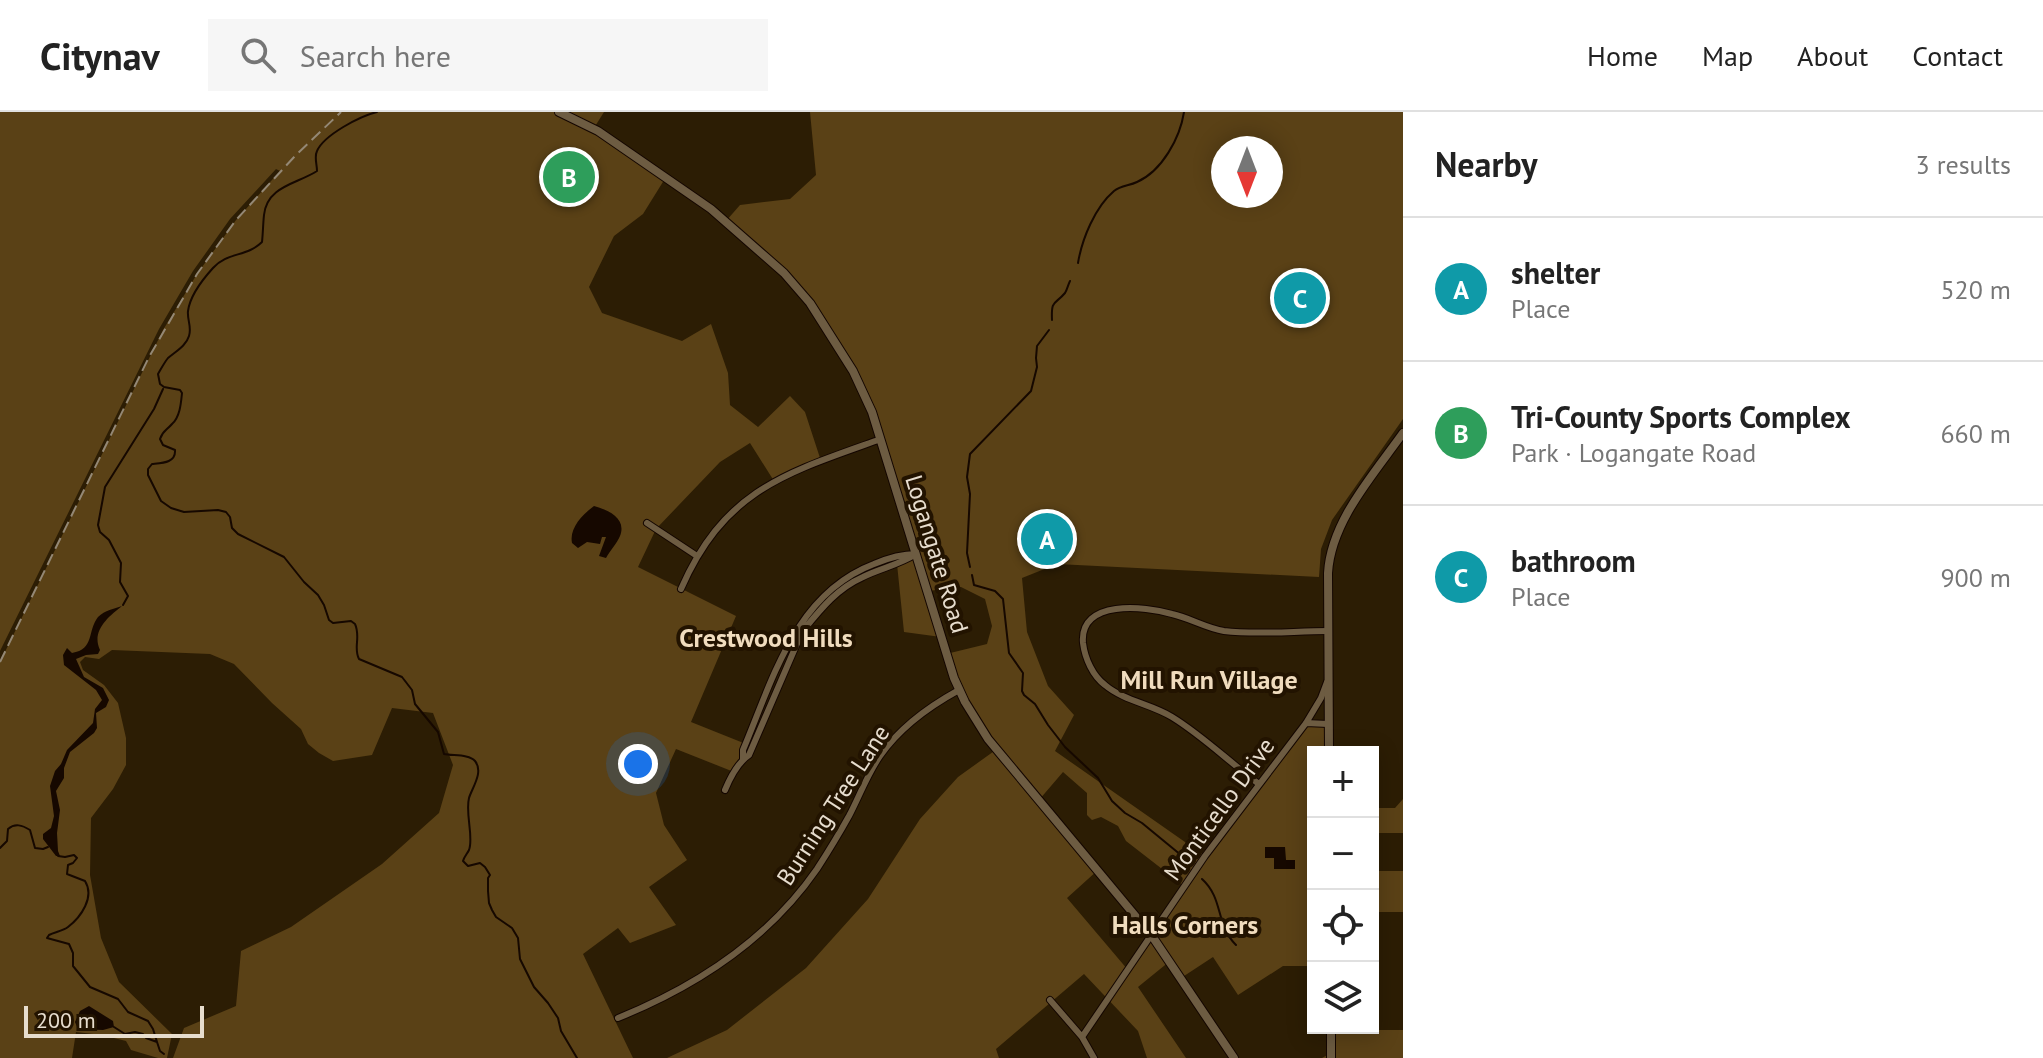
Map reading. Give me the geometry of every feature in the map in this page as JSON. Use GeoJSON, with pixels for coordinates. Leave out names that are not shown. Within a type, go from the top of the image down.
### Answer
{"type":"FeatureCollection","features":[{"type":"Feature","properties":{"kind":"street","name":"Logangate Road"},"geometry":{"type":"LineString","coordinates":[[559,112],[598,131],[696,197],[784,273],[810,303],[853,371],[872,412],[946,654],[965,702],[988,739],[1152,936],[1234,1058]]}},
{"type":"Feature","properties":{"kind":"street"},"geometry":{"type":"LineString","coordinates":[[1329,746],[1329,565],[1334,540],[1343,519],[1403,433]]}},
{"type":"Feature","properties":{"kind":"street"},"geometry":{"type":"LineString","coordinates":[[681,589],[697,556],[726,518],[765,486],[800,468],[881,439]]}},
{"type":"Feature","properties":{"kind":"street"},"geometry":{"type":"LineString","coordinates":[[647,523],[697,556]]}},
{"type":"Feature","properties":{"kind":"street"},"geometry":{"type":"LineString","coordinates":[[725,790],[743,759],[750,732],[799,631],[850,584],[916,554]]}},
{"type":"Feature","properties":{"kind":"street"},"geometry":{"type":"LineString","coordinates":[[1259,784],[1174,718],[1104,684],[1086,655],[1083,640],[1085,627],[1092,618],[1106,610],[1142,609],[1171,613],[1224,630],[1328,631]]}},
{"type":"Feature","properties":{"kind":"street","name":"Monticello Drive"},"geometry":{"type":"LineString","coordinates":[[1082,1037],[1191,876],[1306,723],[1321,698],[1327,680]]}},
{"type":"Feature","properties":{"kind":"street","name":"Burning Tree Lane"},"geometry":{"type":"LineString","coordinates":[[618,1018],[693,983],[738,952],[768,925],[816,870],[849,817],[874,765],[889,744],[920,714],[959,690]]}},
{"type":"Feature","properties":{"kind":"street"},"geometry":{"type":"LineString","coordinates":[[1306,723],[1328,724]]}},
{"type":"Feature","properties":{"kind":"street"},"geometry":{"type":"LineString","coordinates":[[1050,1000],[1082,1037],[1094,1058]]}},
{"type":"Feature","properties":{"kind":"street"},"geometry":{"type":"LineString","coordinates":[[1331,1034],[1331,1058]]}},
{"type":"Feature","properties":{"kind":"shaded area"},"geometry":{"type":"Polygon","coordinates":[[[0,112],[604,112],[594,128],[666,177],[643,214],[614,236],[589,287],[602,313],[682,341],[711,324],[728,373],[730,405],[758,427],[790,396],[805,412],[821,461],[774,481],[750,443],[720,462],[656,529],[638,567],[736,616],[691,722],[746,744],[743,759],[734,772],[676,749],[656,793],[664,825],[687,860],[649,887],[676,925],[630,943],[618,928],[583,954],[633,1058],[173,1058],[184,1028],[236,1006],[241,951],[291,927],[382,864],[439,813],[453,765],[433,713],[392,708],[372,755],[333,761],[308,744],[301,729],[234,664],[210,654],[112,650],[99,659],[85,657],[80,662],[83,670],[104,685],[118,703],[126,738],[126,765],[91,818],[90,875],[101,938],[119,982],[172,1034],[167,1058],[131,1050],[126,1041],[76,1032],[72,1058],[0,1058],[0,662],[163,330],[197,274],[236,220],[280,171],[276,169],[230,219],[193,271],[159,329],[0,651],[0,112]]]}},
{"type":"Feature","properties":{"kind":"shaded area"},"geometry":{"type":"Polygon","coordinates":[[[810,112],[1403,112],[1403,419],[1332,520],[1321,549],[1319,577],[1057,564],[1022,578],[1027,632],[1048,686],[1074,715],[1055,751],[1205,856],[1306,723],[1328,724],[1329,746],[1307,746],[1307,966],[1283,966],[1238,995],[1213,957],[1181,978],[1170,961],[1138,987],[1186,1058],[1147,1058],[1138,1031],[1084,974],[996,1049],[999,1058],[667,1058],[727,1030],[806,968],[868,899],[920,819],[958,777],[997,749],[982,730],[946,654],[987,644],[992,626],[985,599],[961,587],[928,591],[941,637],[904,632],[897,564],[916,554],[872,412],[810,303],[726,221],[740,205],[790,199],[816,175],[810,112]],[[1063,772],[1039,800],[1098,870],[1067,898],[1128,970],[1184,886],[1126,841],[1118,826],[1101,817],[1092,820],[1087,815],[1087,793],[1063,772]]]}},
{"type":"Feature","properties":{"kind":"shaded area"},"geometry":{"type":"Polygon","coordinates":[[[594,506],[610,513],[621,524],[620,536],[606,558],[599,556],[606,537],[602,537],[600,544],[587,542],[578,548],[572,543],[575,527],[594,506]]]}},
{"type":"Feature","properties":{"kind":"shaded area"},"geometry":{"type":"Polygon","coordinates":[[[122,606],[99,631],[98,654],[76,659],[84,677],[103,688],[109,700],[106,707],[96,713],[97,728],[94,733],[70,752],[64,778],[56,791],[60,810],[57,833],[60,856],[56,856],[43,839],[43,834],[51,828],[54,816],[50,786],[67,750],[93,723],[95,709],[102,700],[96,690],[64,665],[63,655],[67,648],[72,653],[84,648],[98,617],[122,606]]]}},
{"type":"Feature","properties":{"kind":"shaded area"},"geometry":{"type":"Polygon","coordinates":[[[1403,799],[1403,833],[1379,833],[1379,808],[1395,808],[1403,799]]]}},
{"type":"Feature","properties":{"kind":"shaded area"},"geometry":{"type":"Polygon","coordinates":[[[1265,847],[1285,847],[1286,860],[1295,860],[1295,869],[1274,869],[1274,858],[1265,858],[1265,847]]]}},
{"type":"Feature","properties":{"kind":"shaded area"},"geometry":{"type":"Polygon","coordinates":[[[1379,871],[1403,871],[1403,912],[1379,912],[1379,871]]]}},
{"type":"Feature","properties":{"kind":"shaded area"},"geometry":{"type":"Polygon","coordinates":[[[89,1006],[113,1021],[114,1027],[78,1029],[75,1022],[80,1011],[89,1006]]]}},
{"type":"Feature","properties":{"kind":"shaded area"},"geometry":{"type":"Polygon","coordinates":[[[1379,1030],[1403,1030],[1403,1058],[1322,1058],[1331,1053],[1331,1034],[1379,1034],[1379,1030]]]}},
{"type":"Feature","properties":{"kind":"waterway"},"geometry":{"type":"LineString","coordinates":[[377,112],[352,122],[327,139],[316,153],[317,171],[284,187],[266,205],[262,242],[219,263],[198,288],[188,311],[188,340],[168,358],[158,374],[160,384],[182,393],[177,418],[160,439],[163,445],[175,450],[175,454],[168,462],[152,464],[148,475],[161,501],[171,508],[184,512],[226,512],[238,534],[284,557],[318,595],[329,620],[355,624],[359,659],[402,677],[412,690],[415,704],[438,732],[444,754],[465,756],[475,761],[478,775],[468,804],[471,839],[463,861],[468,866],[480,863],[490,875],[488,891],[492,910],[496,917],[512,928],[518,938],[520,959],[534,987],[558,1018],[561,1031],[577,1058]]}},
{"type":"Feature","properties":{"kind":"waterway"},"geometry":{"type":"LineString","coordinates":[[1078,263],[1095,214],[1117,189],[1146,177],[1162,162],[1174,143],[1184,112]]}},
{"type":"Feature","properties":{"kind":"waterway"},"geometry":{"type":"LineString","coordinates":[[1052,320],[1053,305],[1065,293],[1070,281]]}},
{"type":"Feature","properties":{"kind":"waterway"},"geometry":{"type":"LineString","coordinates":[[970,567],[967,553],[970,454],[1031,391],[1037,367],[1037,346],[1049,330]]}},
{"type":"Feature","properties":{"kind":"waterway"},"geometry":{"type":"LineString","coordinates":[[123,605],[128,596],[120,582],[121,563],[98,525],[105,487],[154,409],[163,389]]}},
{"type":"Feature","properties":{"kind":"waterway"},"geometry":{"type":"LineString","coordinates":[[972,575],[974,585],[995,591],[1003,599],[1009,653],[1023,673],[1024,695],[1035,704],[1065,747],[1098,778],[1112,801],[1187,860]]}},
{"type":"Feature","properties":{"kind":"waterway"},"geometry":{"type":"LineString","coordinates":[[0,848],[7,841],[8,829],[16,825],[30,830],[35,848],[48,847]]}},
{"type":"Feature","properties":{"kind":"waterway"},"geometry":{"type":"LineString","coordinates":[[58,856],[74,855],[77,858],[68,865],[67,874],[85,881],[88,894],[78,918],[47,938],[69,944],[73,966],[90,987],[118,999],[128,1012],[148,1021],[157,1042]]}},
{"type":"Feature","properties":{"kind":"waterway"},"geometry":{"type":"LineString","coordinates":[[1202,879],[1214,895],[1225,929],[1236,945]]}},
{"type":"Feature","properties":{"kind":"waterway"},"geometry":{"type":"LineString","coordinates":[[114,1027],[125,1034],[143,1034],[157,1042],[164,1054]]}},
{"type":"Feature","properties":{"kind":"railway"},"geometry":{"type":"LineString","coordinates":[[0,662],[149,357],[197,274],[236,220],[341,112]]}},
{"type":"Feature","properties":{"kind":"place","name":"Tri-County Sports Complex"},"geometry":{"type":"Point","coordinates":[569,177]}},
{"type":"Feature","properties":{"kind":"place","name":"bathroom"},"geometry":{"type":"Point","coordinates":[1300,298]}},
{"type":"Feature","properties":{"kind":"place","name":"shelter"},"geometry":{"type":"Point","coordinates":[1047,539]}},
{"type":"Feature","properties":{"kind":"district","name":"Crestwood Hills"},"geometry":{"type":"Point","coordinates":[766,637]}},
{"type":"Feature","properties":{"kind":"district","name":"Mill Run Village"},"geometry":{"type":"Point","coordinates":[1209,679]}},
{"type":"Feature","properties":{"kind":"district","name":"Halls Corners"},"geometry":{"type":"Point","coordinates":[1185,924]}}]}
